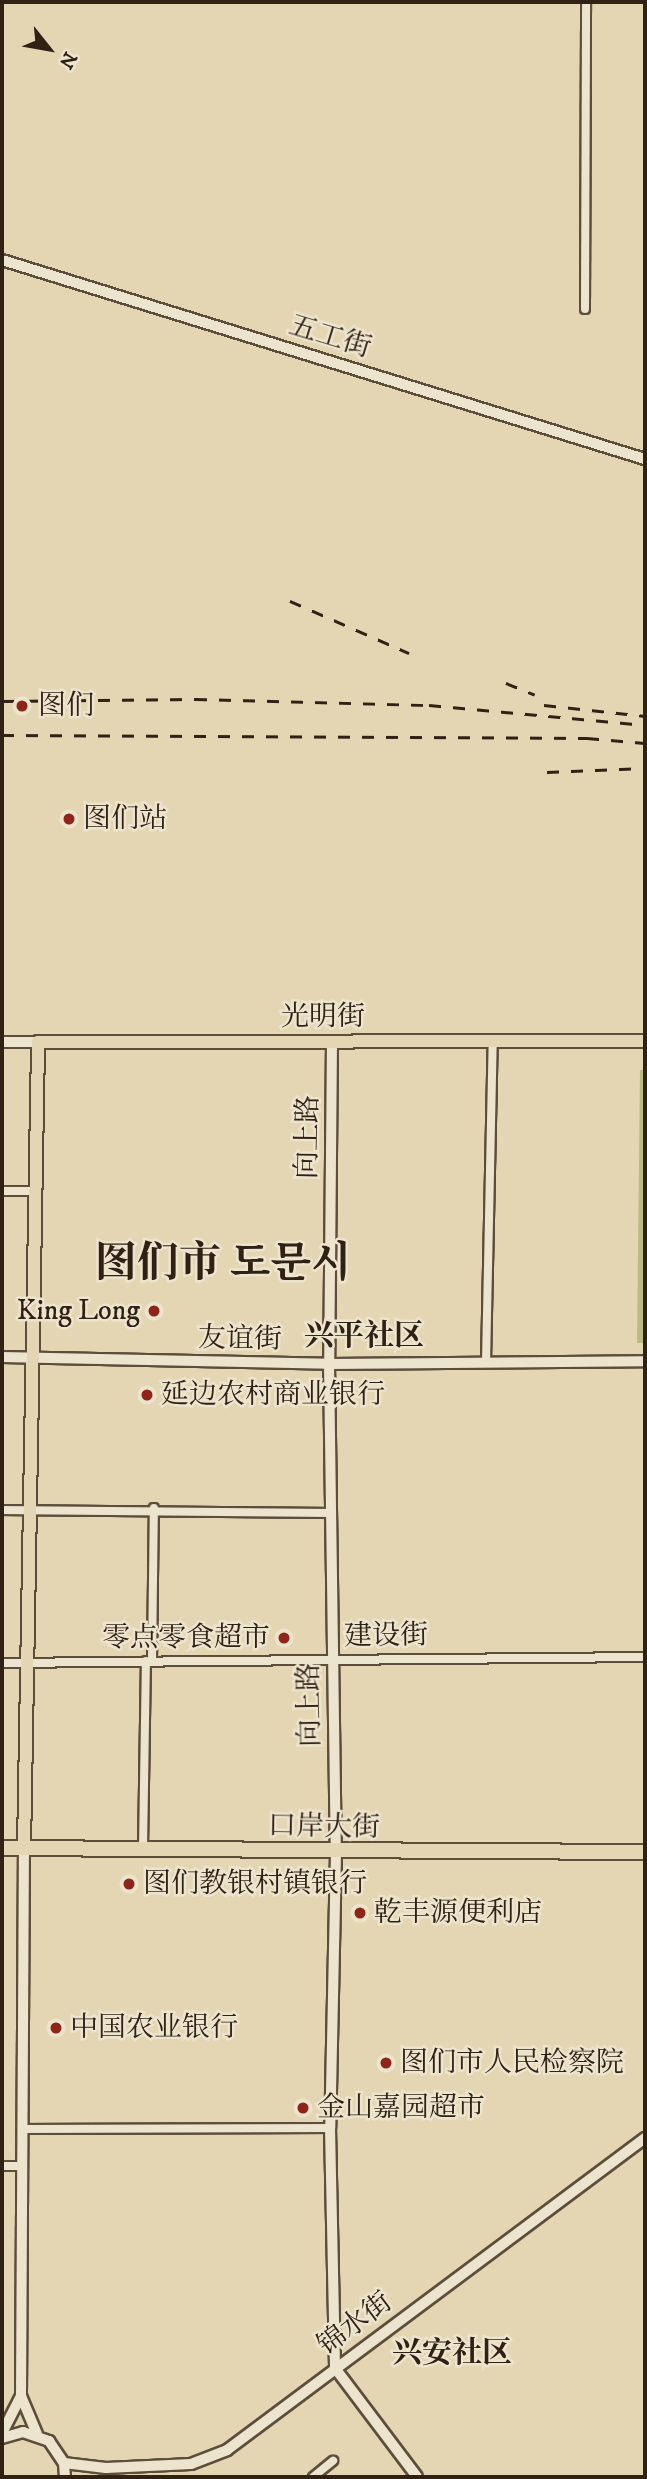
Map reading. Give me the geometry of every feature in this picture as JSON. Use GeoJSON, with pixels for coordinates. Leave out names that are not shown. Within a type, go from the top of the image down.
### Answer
{"type":"FeatureCollection","features":[{"type":"Feature","properties":{"kind":"highway","name":"口岸大街"},"geometry":{"type":"LineString","coordinates":[[2,1848],[143,1848],[336,1853],[645,1852]]}},
{"type":"Feature","properties":{"kind":"main road","name":"五工街"},"geometry":{"type":"LineString","coordinates":[[2,260],[645,459]]}},
{"type":"Feature","properties":{"kind":"main road","name":"光明街"},"geometry":{"type":"LineString","coordinates":[[2,1042],[645,1041]]}},
{"type":"Feature","properties":{"kind":"main road"},"geometry":{"type":"LineString","coordinates":[[38,1042],[24,1848],[21,2396],[37,2434],[58,2451],[64,2463],[65,2477]]}},
{"type":"Feature","properties":{"kind":"main road","name":"锦水街"},"geometry":{"type":"LineString","coordinates":[[64,2463],[106,2468],[191,2464],[227,2450],[645,2138]]}},
{"type":"Feature","properties":{"kind":"main road"},"geometry":{"type":"LineString","coordinates":[[2,2432],[21,2396]]}},
{"type":"Feature","properties":{"kind":"main road"},"geometry":{"type":"LineString","coordinates":[[2,2438],[23,2432],[37,2434]]}},
{"type":"Feature","properties":{"kind":"street"},"geometry":{"type":"LineString","coordinates":[[585,309],[586,2]]}},
{"type":"Feature","properties":{"kind":"street","name":"向上路"},"geometry":{"type":"LineString","coordinates":[[332,1041],[328,1364],[336,1853],[330,2128],[335,2368]]}},
{"type":"Feature","properties":{"kind":"street"},"geometry":{"type":"LineString","coordinates":[[486,1362],[493,1041]]}},
{"type":"Feature","properties":{"kind":"street"},"geometry":{"type":"LineString","coordinates":[[2,1191],[36,1191]]}},
{"type":"Feature","properties":{"kind":"street","name":"友谊街"},"geometry":{"type":"LineString","coordinates":[[2,1357],[328,1364],[645,1362]]}},
{"type":"Feature","properties":{"kind":"street"},"geometry":{"type":"LineString","coordinates":[[143,1848],[154,1508]]}},
{"type":"Feature","properties":{"kind":"street"},"geometry":{"type":"LineString","coordinates":[[2,1510],[154,1508],[329,1513]]}},
{"type":"Feature","properties":{"kind":"street","name":"建设街"},"geometry":{"type":"LineString","coordinates":[[2,1663],[645,1657]]}},
{"type":"Feature","properties":{"kind":"street"},"geometry":{"type":"LineString","coordinates":[[22,2130],[330,2128]]}},
{"type":"Feature","properties":{"kind":"street"},"geometry":{"type":"LineString","coordinates":[[2,2166],[22,2165]]}},
{"type":"Feature","properties":{"kind":"street"},"geometry":{"type":"LineString","coordinates":[[335,2368],[417,2477]]}},
{"type":"Feature","properties":{"kind":"street"},"geometry":{"type":"LineString","coordinates":[[313,2477],[333,2461]]}},
{"type":"Feature","properties":{"kind":"shaded area"},"geometry":{"type":"Polygon","coordinates":[[[640,1070],[645,1070],[645,1343],[637,1343],[640,1070]]]}},
{"type":"Feature","properties":{"kind":"railway"},"geometry":{"type":"LineString","coordinates":[[290,601],[409,653]]}},
{"type":"Feature","properties":{"kind":"railway"},"geometry":{"type":"LineString","coordinates":[[506,683],[535,695]]}},
{"type":"Feature","properties":{"kind":"railway"},"geometry":{"type":"LineString","coordinates":[[2,701],[195,699],[429,705],[645,725]]}},
{"type":"Feature","properties":{"kind":"railway"},"geometry":{"type":"LineString","coordinates":[[544,705],[645,716]]}},
{"type":"Feature","properties":{"kind":"railway"},"geometry":{"type":"LineString","coordinates":[[2,735],[587,738],[645,743]]}},
{"type":"Feature","properties":{"kind":"railway"},"geometry":{"type":"LineString","coordinates":[[547,772],[645,768]]}},
{"type":"Feature","properties":{"kind":"place","name":"图们"},"geometry":{"type":"Point","coordinates":[22,706]}},
{"type":"Feature","properties":{"kind":"place","name":"图们站"},"geometry":{"type":"Point","coordinates":[69,819]}},
{"type":"Feature","properties":{"kind":"place","name":"King Long"},"geometry":{"type":"Point","coordinates":[154,1311]}},
{"type":"Feature","properties":{"kind":"place","name":"延边农村商业银行"},"geometry":{"type":"Point","coordinates":[147,1395]}},
{"type":"Feature","properties":{"kind":"place","name":"零点零食超市"},"geometry":{"type":"Point","coordinates":[284,1638]}},
{"type":"Feature","properties":{"kind":"place","name":"图们教银村镇银行"},"geometry":{"type":"Point","coordinates":[129,1884]}},
{"type":"Feature","properties":{"kind":"place","name":"乾丰源便利店"},"geometry":{"type":"Point","coordinates":[360,1913]}},
{"type":"Feature","properties":{"kind":"place","name":"中国农业银行"},"geometry":{"type":"Point","coordinates":[56,2028]}},
{"type":"Feature","properties":{"kind":"place","name":"图们市人民检察院"},"geometry":{"type":"Point","coordinates":[386,2063]}},
{"type":"Feature","properties":{"kind":"place","name":"金山嘉园超市"},"geometry":{"type":"Point","coordinates":[303,2108]}},
{"type":"Feature","properties":{"kind":"district","name":"图们市 도문시"},"geometry":{"type":"Point","coordinates":[223,1264]}},
{"type":"Feature","properties":{"kind":"district","name":"兴平社区"},"geometry":{"type":"Point","coordinates":[364,1337]}},
{"type":"Feature","properties":{"kind":"district","name":"兴安社区"},"geometry":{"type":"Point","coordinates":[452,2354]}}]}
